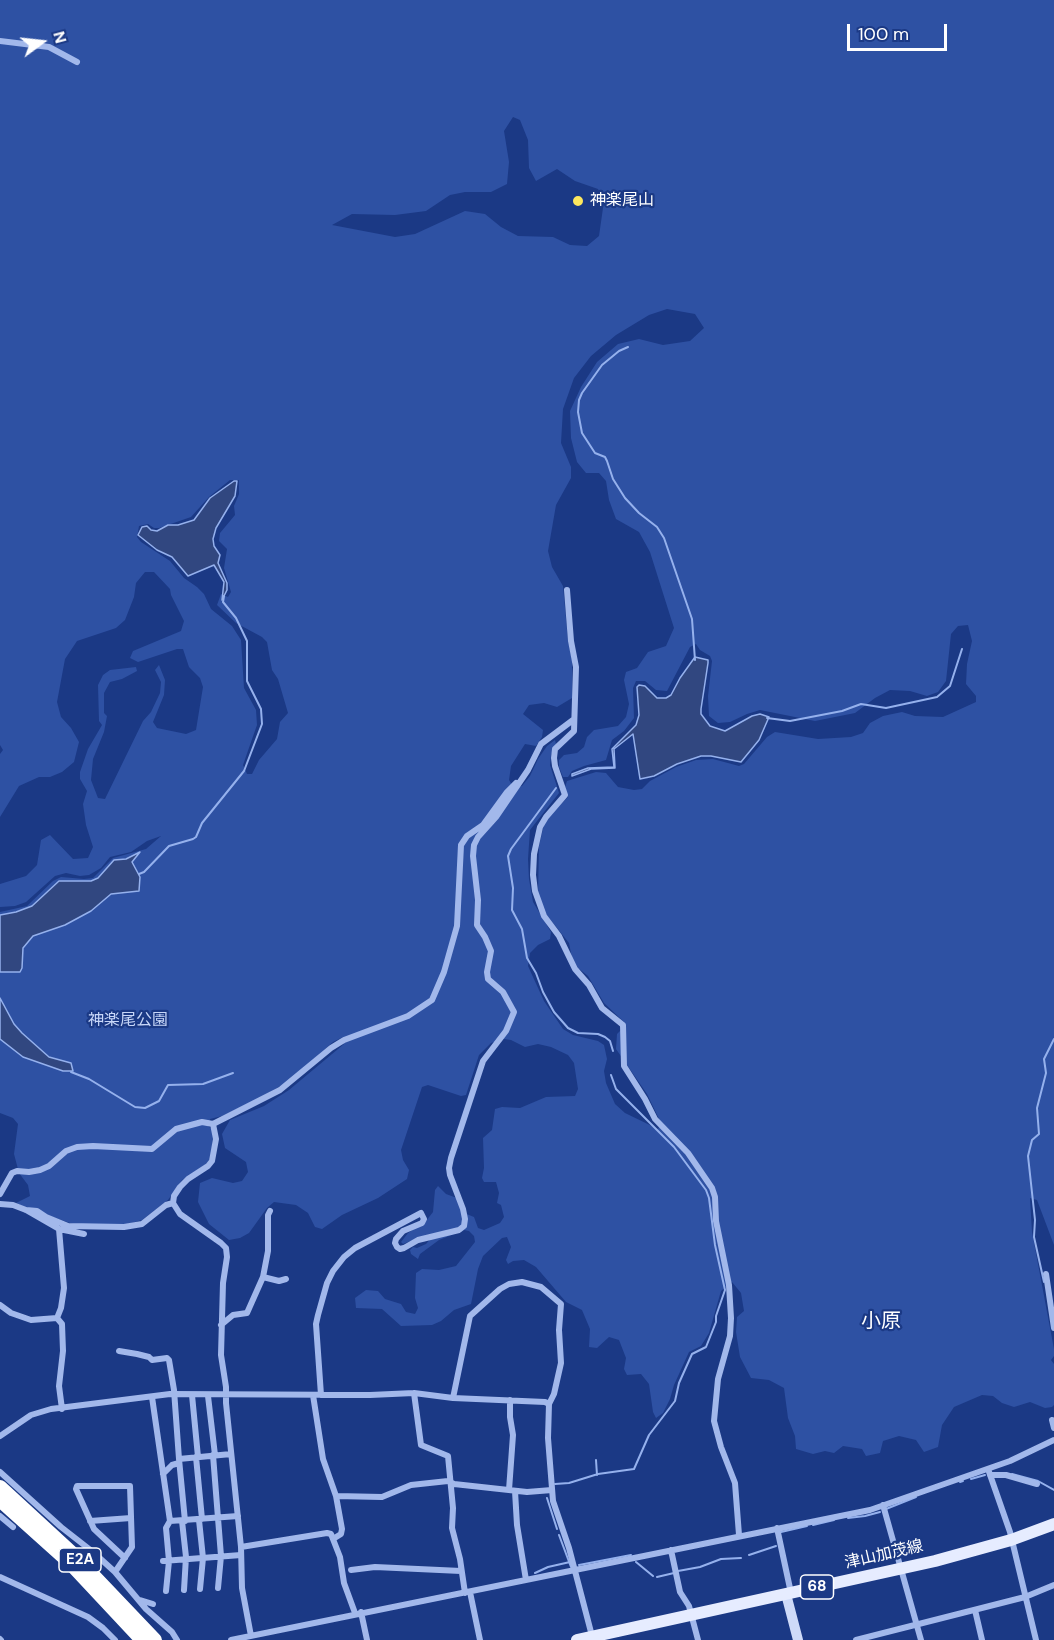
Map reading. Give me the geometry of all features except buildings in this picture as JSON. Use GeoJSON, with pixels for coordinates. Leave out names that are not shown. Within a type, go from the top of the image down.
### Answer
{"type":"FeatureCollection","features":[{"type":"Feature","properties":{"kind":"highway","name":"E2A"},"geometry":{"type":"LineString","coordinates":[[0,1487],[75,1556],[154,1640]]}},
{"type":"Feature","properties":{"kind":"highway","name":"E2A"},"geometry":{"type":"LineString","coordinates":[[0,1500],[69,1562],[142,1640]]}},
{"type":"Feature","properties":{"kind":"main road","name":"津山加茂線"},"geometry":{"type":"LineString","coordinates":[[577,1640],[900,1569],[1011,1540],[1054,1524]]}},
{"type":"Feature","properties":{"kind":"street"},"geometry":{"type":"LineString","coordinates":[[0,41],[49,47],[77,62]]}},
{"type":"Feature","properties":{"kind":"street"},"geometry":{"type":"LineString","coordinates":[[567,590],[571,641],[576,667],[574,731],[555,749],[555,766],[566,795],[540,827],[534,854],[535,891],[544,916],[559,936],[575,969],[590,985],[602,1008],[623,1025],[624,1066],[655,1119],[688,1153],[712,1188],[715,1197],[716,1221],[729,1285],[731,1318],[730,1336],[718,1379],[714,1421],[735,1483],[739,1535]]}},
{"type":"Feature","properties":{"kind":"street"},"geometry":{"type":"LineString","coordinates":[[321,1395],[316,1324],[327,1283],[344,1257],[375,1236],[421,1213],[424,1218],[422,1223],[403,1231],[396,1239],[397,1247],[400,1249],[418,1240],[459,1230],[464,1226],[463,1209],[449,1168],[483,1061],[506,1031],[514,1012],[503,992],[488,979],[491,951],[486,937],[477,925],[478,900],[474,845],[520,782],[541,744],[573,720]]}},
{"type":"Feature","properties":{"kind":"street"},"geometry":{"type":"LineString","coordinates":[[0,1194],[12,1173],[40,1170],[49,1166],[66,1151],[93,1146],[152,1149],[176,1129],[202,1122],[213,1124],[280,1090],[344,1040],[408,1016],[432,1000],[444,972],[457,926],[460,845],[467,836],[483,825],[515,784],[520,782]]}},
{"type":"Feature","properties":{"kind":"street"},"geometry":{"type":"LineString","coordinates":[[213,1124],[216,1139],[212,1161],[180,1187],[174,1196],[173,1203],[180,1214],[226,1248],[221,1355],[238,1516],[244,1606],[251,1636]]}},
{"type":"Feature","properties":{"kind":"street"},"geometry":{"type":"LineString","coordinates":[[26,1210],[37,1210],[46,1217],[68,1226],[124,1227],[142,1224],[166,1205],[173,1203]]}},
{"type":"Feature","properties":{"kind":"street"},"geometry":{"type":"LineString","coordinates":[[0,1204],[13,1205],[26,1210],[59,1229],[84,1234]]}},
{"type":"Feature","properties":{"kind":"street"},"geometry":{"type":"LineString","coordinates":[[221,1325],[233,1315],[247,1313],[263,1277],[268,1251],[270,1211]]}},
{"type":"Feature","properties":{"kind":"street"},"geometry":{"type":"LineString","coordinates":[[57,1318],[64,1288],[59,1229]]}},
{"type":"Feature","properties":{"kind":"street"},"geometry":{"type":"LineString","coordinates":[[1046,1274],[1054,1328]]}},
{"type":"Feature","properties":{"kind":"street"},"geometry":{"type":"LineString","coordinates":[[263,1277],[279,1281],[286,1279]]}},
{"type":"Feature","properties":{"kind":"street"},"geometry":{"type":"LineString","coordinates":[[453,1398],[470,1316],[500,1289],[509,1284],[522,1282],[541,1287],[561,1304],[559,1330],[561,1363],[554,1394],[549,1404],[548,1423],[553,1501],[575,1569],[593,1638]]}},
{"type":"Feature","properties":{"kind":"street"},"geometry":{"type":"LineString","coordinates":[[0,1305],[11,1313],[31,1320],[57,1318]]}},
{"type":"Feature","properties":{"kind":"street"},"geometry":{"type":"LineString","coordinates":[[57,1318],[62,1324],[63,1351],[58,1386],[62,1409]]}},
{"type":"Feature","properties":{"kind":"street"},"geometry":{"type":"LineString","coordinates":[[119,1351],[149,1357],[152,1360],[167,1358],[174,1394],[179,1461],[186,1560],[184,1590]]}},
{"type":"Feature","properties":{"kind":"street"},"geometry":{"type":"LineString","coordinates":[[414,1393],[421,1445],[448,1456],[452,1528],[480,1640]]}},
{"type":"Feature","properties":{"kind":"street"},"geometry":{"type":"LineString","coordinates":[[0,1436],[31,1415],[51,1409],[174,1394],[226,1396],[414,1393],[453,1398],[539,1401],[549,1404]]}},
{"type":"Feature","properties":{"kind":"street"},"geometry":{"type":"LineString","coordinates":[[192,1395],[201,1519],[200,1589]]}},
{"type":"Feature","properties":{"kind":"street"},"geometry":{"type":"LineString","coordinates":[[313,1395],[324,1459],[336,1496],[342,1529],[341,1534],[333,1539]]}},
{"type":"Feature","properties":{"kind":"street"},"geometry":{"type":"LineString","coordinates":[[152,1396],[170,1521],[166,1527],[166,1591]]}},
{"type":"Feature","properties":{"kind":"street"},"geometry":{"type":"LineString","coordinates":[[208,1396],[221,1556],[218,1588]]}},
{"type":"Feature","properties":{"kind":"street"},"geometry":{"type":"LineString","coordinates":[[510,1400],[513,1435],[512,1490],[526,1580]]}},
{"type":"Feature","properties":{"kind":"street"},"geometry":{"type":"LineString","coordinates":[[1052,1420],[1054,1428]]}},
{"type":"Feature","properties":{"kind":"street"},"geometry":{"type":"LineString","coordinates":[[231,1640],[859,1512],[989,1472],[1054,1440]]}},
{"type":"Feature","properties":{"kind":"street"},"geometry":{"type":"LineString","coordinates":[[163,1474],[179,1461],[231,1454]]}},
{"type":"Feature","properties":{"kind":"street"},"geometry":{"type":"LineString","coordinates":[[0,1472],[61,1527],[116,1572],[146,1609],[177,1640]]}},
{"type":"Feature","properties":{"kind":"street"},"geometry":{"type":"LineString","coordinates":[[989,1472],[1037,1484]]}},
{"type":"Feature","properties":{"kind":"street"},"geometry":{"type":"LineString","coordinates":[[989,1472],[1011,1540],[1036,1640]]}},
{"type":"Feature","properties":{"kind":"street"},"geometry":{"type":"LineString","coordinates":[[336,1496],[382,1497],[411,1485],[451,1482],[512,1490],[552,1490]]}},
{"type":"Feature","properties":{"kind":"street"},"geometry":{"type":"LineString","coordinates":[[116,1572],[125,1558],[132,1547],[130,1486],[77,1486],[76,1489],[94,1529],[125,1558]]}},
{"type":"Feature","properties":{"kind":"street"},"geometry":{"type":"LineString","coordinates":[[883,1505],[921,1640]]}},
{"type":"Feature","properties":{"kind":"street"},"geometry":{"type":"LineString","coordinates":[[0,1516],[13,1527]]}},
{"type":"Feature","properties":{"kind":"street"},"geometry":{"type":"LineString","coordinates":[[170,1521],[238,1516]]}},
{"type":"Feature","properties":{"kind":"street"},"geometry":{"type":"LineString","coordinates":[[90,1521],[131,1518]]}},
{"type":"Feature","properties":{"kind":"street"},"geometry":{"type":"LineString","coordinates":[[777,1528],[798,1640]]}},
{"type":"Feature","properties":{"kind":"street"},"geometry":{"type":"LineString","coordinates":[[166,1561],[221,1556],[331,1534],[341,1562],[344,1583],[367,1640]]}},
{"type":"Feature","properties":{"kind":"street"},"geometry":{"type":"LineString","coordinates":[[670,1550],[680,1592],[689,1606],[698,1640]]}},
{"type":"Feature","properties":{"kind":"street"},"geometry":{"type":"LineString","coordinates":[[351,1570],[375,1567],[461,1571]]}},
{"type":"Feature","properties":{"kind":"street"},"geometry":{"type":"LineString","coordinates":[[0,1577],[88,1617],[116,1640]]}},
{"type":"Feature","properties":{"kind":"street"},"geometry":{"type":"LineString","coordinates":[[860,1640],[1025,1597],[1054,1585]]}},
{"type":"Feature","properties":{"kind":"street"},"geometry":{"type":"LineString","coordinates":[[139,1600],[153,1604]]}},
{"type":"Feature","properties":{"kind":"street"},"geometry":{"type":"LineString","coordinates":[[975,1610],[982,1640]]}},
{"type":"Feature","properties":{"kind":"green space","name":"神楽尾公園"},"geometry":{"type":"Polygon","coordinates":[[[0,0],[1054,0],[1054,1245],[1037,1200],[1030,1198],[1032,1232],[1054,1349],[1054,1356],[1051,1360],[1054,1364],[1054,1405],[1052,1407],[1045,1408],[1030,1402],[1014,1407],[1002,1403],[993,1396],[982,1395],[954,1407],[942,1425],[938,1447],[924,1452],[916,1440],[899,1436],[883,1441],[880,1453],[866,1456],[862,1449],[843,1446],[834,1453],[825,1451],[813,1454],[796,1449],[795,1436],[788,1418],[784,1388],[769,1380],[751,1378],[740,1357],[736,1332],[737,1317],[744,1311],[741,1293],[732,1282],[721,1291],[709,1333],[701,1346],[689,1352],[663,1413],[656,1418],[649,1384],[641,1374],[627,1375],[624,1369],[626,1358],[619,1340],[609,1337],[597,1348],[589,1347],[590,1329],[582,1310],[566,1302],[536,1267],[524,1260],[508,1264],[506,1260],[511,1247],[507,1237],[502,1238],[483,1256],[471,1304],[454,1310],[441,1321],[432,1325],[401,1326],[382,1309],[356,1308],[355,1298],[366,1290],[378,1291],[385,1299],[401,1304],[406,1312],[415,1314],[418,1308],[415,1298],[416,1273],[422,1269],[439,1270],[456,1266],[475,1242],[474,1236],[464,1230],[439,1240],[420,1254],[418,1259],[411,1254],[410,1250],[426,1244],[431,1238],[424,1236],[403,1244],[401,1242],[433,1212],[435,1190],[438,1186],[446,1194],[457,1198],[464,1213],[474,1217],[478,1228],[484,1230],[500,1223],[504,1217],[501,1205],[497,1203],[499,1193],[496,1182],[484,1182],[482,1178],[483,1138],[492,1130],[495,1109],[520,1108],[546,1097],[575,1096],[578,1089],[574,1063],[568,1055],[538,1044],[525,1047],[504,1039],[491,1043],[479,1055],[466,1095],[461,1096],[428,1085],[422,1087],[401,1150],[403,1160],[409,1170],[407,1179],[378,1198],[342,1215],[322,1229],[315,1227],[308,1213],[296,1205],[274,1202],[249,1233],[229,1240],[209,1224],[198,1202],[200,1183],[212,1178],[233,1183],[242,1181],[248,1172],[246,1162],[225,1148],[222,1134],[230,1120],[264,1106],[289,1090],[344,1044],[343,1037],[333,1042],[289,1081],[258,1099],[222,1116],[210,1119],[208,1126],[212,1129],[213,1136],[211,1158],[205,1165],[182,1180],[168,1200],[142,1220],[128,1224],[76,1225],[16,1203],[30,1196],[28,1185],[19,1173],[14,1154],[18,1124],[13,1118],[0,1113],[0,912],[27,906],[53,881],[61,877],[93,878],[113,858],[146,849],[161,836],[147,841],[131,852],[110,857],[101,868],[89,875],[66,873],[55,876],[26,902],[15,906],[0,907],[0,884],[26,876],[37,865],[41,840],[50,835],[73,859],[88,858],[93,847],[86,825],[83,804],[87,791],[80,779],[80,772],[88,749],[102,725],[99,721],[98,685],[103,675],[110,670],[136,667],[137,671],[110,682],[104,693],[104,713],[107,716],[104,732],[93,759],[91,780],[98,798],[105,799],[143,721],[151,712],[160,693],[161,682],[155,670],[159,665],[165,680],[164,695],[153,722],[157,728],[186,734],[196,730],[203,687],[200,678],[189,667],[183,649],[138,662],[130,658],[133,651],[181,631],[184,621],[170,589],[154,572],[145,572],[136,583],[134,597],[125,620],[116,628],[77,641],[65,659],[57,702],[61,717],[79,742],[74,762],[62,772],[50,777],[39,777],[19,786],[0,817],[0,754],[3,750],[0,745],[0,0]],[[513,117],[504,131],[509,162],[507,184],[491,192],[465,192],[450,195],[426,211],[395,215],[352,214],[332,225],[395,237],[415,234],[465,211],[485,214],[501,227],[518,236],[553,237],[570,245],[587,246],[599,236],[604,201],[598,189],[575,181],[557,169],[536,181],[529,168],[528,140],[520,120],[513,117]],[[667,309],[649,315],[616,335],[591,356],[574,378],[563,409],[561,443],[571,467],[571,478],[556,505],[548,551],[552,567],[563,586],[572,660],[572,698],[557,707],[544,703],[529,705],[523,714],[543,730],[542,737],[536,746],[525,744],[511,766],[509,780],[514,788],[522,786],[547,746],[555,740],[550,765],[559,793],[530,830],[528,859],[533,902],[551,932],[550,939],[538,945],[530,953],[528,966],[544,1001],[563,1029],[573,1035],[598,1041],[604,1045],[607,1059],[604,1071],[606,1083],[615,1104],[625,1113],[658,1129],[661,1123],[647,1094],[616,1049],[617,1034],[625,1026],[624,1022],[604,1003],[588,976],[578,968],[572,958],[569,943],[545,913],[538,894],[539,846],[545,820],[568,797],[565,787],[567,781],[596,772],[606,773],[618,787],[642,789],[650,781],[676,767],[696,760],[713,759],[739,766],[744,764],[767,737],[775,732],[818,739],[851,737],[863,733],[870,723],[883,716],[902,712],[915,716],[943,717],[976,702],[976,696],[966,684],[972,641],[968,625],[958,626],[951,634],[946,681],[938,692],[927,696],[910,691],[890,690],[855,713],[815,721],[760,710],[730,722],[718,723],[709,716],[708,696],[712,661],[710,656],[700,650],[696,644],[690,647],[667,691],[656,690],[645,681],[636,681],[633,688],[634,718],[624,731],[612,740],[606,760],[584,766],[572,771],[568,777],[563,777],[559,760],[564,755],[577,753],[584,747],[587,737],[594,730],[618,726],[626,717],[629,704],[624,680],[626,672],[637,668],[648,652],[666,646],[674,628],[650,552],[639,532],[616,519],[609,500],[606,481],[599,473],[586,473],[577,462],[571,438],[570,411],[581,387],[597,362],[618,344],[639,339],[663,345],[690,341],[704,328],[695,314],[667,309]],[[230,480],[209,497],[191,517],[159,528],[148,524],[139,526],[137,537],[170,561],[184,578],[197,587],[204,594],[211,609],[232,626],[241,640],[244,688],[256,710],[257,725],[243,765],[247,774],[252,774],[259,760],[277,739],[280,722],[288,713],[278,679],[272,670],[267,642],[236,623],[217,605],[221,594],[228,597],[231,592],[224,568],[227,549],[219,541],[220,533],[235,515],[234,506],[239,494],[239,480],[230,480]]]}},
{"type":"Feature","properties":{"kind":"shaded area"},"geometry":{"type":"Polygon","coordinates":[[[237,481],[235,496],[216,528],[213,539],[214,546],[220,555],[218,563],[227,583],[227,590],[222,600],[224,582],[214,565],[188,576],[172,557],[157,550],[138,535],[142,527],[147,526],[157,531],[168,525],[178,525],[194,520],[210,498],[237,481]]]}},
{"type":"Feature","properties":{"kind":"shaded area"},"geometry":{"type":"Polygon","coordinates":[[[695,657],[708,660],[701,714],[710,726],[725,731],[752,716],[760,714],[769,717],[759,740],[741,762],[701,756],[677,764],[654,776],[640,779],[633,734],[614,749],[615,768],[591,769],[572,776],[588,768],[614,767],[612,749],[636,725],[639,715],[637,687],[645,686],[657,698],[666,698],[671,695],[695,657]]]}},
{"type":"Feature","properties":{"kind":"shaded area"},"geometry":{"type":"Polygon","coordinates":[[[140,852],[132,862],[140,877],[139,891],[111,894],[91,911],[65,925],[33,936],[23,948],[20,972],[0,972],[0,915],[32,906],[59,881],[91,881],[98,878],[114,860],[126,859],[140,852]]]}},
{"type":"Feature","properties":{"kind":"shaded area"},"geometry":{"type":"Polygon","coordinates":[[[0,998],[14,1024],[22,1033],[49,1057],[71,1063],[73,1071],[63,1071],[23,1057],[0,1039],[0,998]]]}},
{"type":"Feature","properties":{"kind":"waterway"},"geometry":{"type":"LineString","coordinates":[[628,347],[619,351],[602,365],[582,393],[578,412],[582,433],[595,453],[605,457],[613,479],[625,498],[657,527],[664,538],[692,619],[695,660]]}},
{"type":"Feature","properties":{"kind":"waterway"},"geometry":{"type":"LineString","coordinates":[[139,874],[144,872],[169,846],[196,837],[202,823],[244,771],[262,724],[261,709],[247,681],[247,641],[236,618],[223,602],[224,596]]}},
{"type":"Feature","properties":{"kind":"waterway"},"geometry":{"type":"LineString","coordinates":[[767,718],[790,721],[842,711],[861,704],[886,708],[937,697],[950,686],[962,649]]}},
{"type":"Feature","properties":{"kind":"waterway"},"geometry":{"type":"LineString","coordinates":[[556,788],[508,856],[513,888],[512,910],[522,929],[527,958],[554,1012],[568,1028],[578,1033],[598,1034],[605,1037],[610,1041],[613,1051]]}},
{"type":"Feature","properties":{"kind":"waterway"},"geometry":{"type":"LineString","coordinates":[[1044,1282],[1034,1237],[1035,1220],[1028,1156],[1032,1140],[1039,1134],[1037,1108],[1046,1073],[1044,1059],[1054,1039]]}},
{"type":"Feature","properties":{"kind":"waterway"},"geometry":{"type":"LineString","coordinates":[[71,1072],[89,1079],[135,1107],[145,1108],[159,1101],[168,1085],[203,1084],[233,1073]]}},
{"type":"Feature","properties":{"kind":"waterway"},"geometry":{"type":"LineString","coordinates":[[555,1484],[569,1483],[598,1474],[634,1469],[649,1435],[675,1401],[679,1383],[692,1354],[706,1347],[725,1290],[706,1190],[674,1147],[616,1089],[611,1075]]}},
{"type":"Feature","properties":{"kind":"waterway"},"geometry":{"type":"LineString","coordinates":[[596,1460],[597,1475]]}},
{"type":"Feature","properties":{"kind":"waterway"},"geometry":{"type":"LineString","coordinates":[[1012,1474],[1038,1481],[1054,1490]]}},
{"type":"Feature","properties":{"kind":"waterway"},"geometry":{"type":"LineString","coordinates":[[971,1479],[985,1475]]}},
{"type":"Feature","properties":{"kind":"waterway"},"geometry":{"type":"LineString","coordinates":[[886,1509],[916,1497]]}},
{"type":"Feature","properties":{"kind":"waterway"},"geometry":{"type":"LineString","coordinates":[[547,1498],[557,1529]]}},
{"type":"Feature","properties":{"kind":"waterway"},"geometry":{"type":"LineString","coordinates":[[848,1518],[880,1512]]}},
{"type":"Feature","properties":{"kind":"waterway"},"geometry":{"type":"LineString","coordinates":[[813,1525],[834,1520]]}},
{"type":"Feature","properties":{"kind":"waterway"},"geometry":{"type":"LineString","coordinates":[[781,1532],[807,1526]]}},
{"type":"Feature","properties":{"kind":"waterway"},"geometry":{"type":"LineString","coordinates":[[559,1535],[571,1567]]}},
{"type":"Feature","properties":{"kind":"waterway"},"geometry":{"type":"LineString","coordinates":[[749,1555],[776,1546]]}},
{"type":"Feature","properties":{"kind":"waterway"},"geometry":{"type":"LineString","coordinates":[[579,1565],[631,1555]]}},
{"type":"Feature","properties":{"kind":"waterway"},"geometry":{"type":"LineString","coordinates":[[678,1571],[700,1567],[721,1559],[741,1558]]}},
{"type":"Feature","properties":{"kind":"waterway"},"geometry":{"type":"LineString","coordinates":[[535,1573],[548,1567],[570,1562]]}},
{"type":"Feature","properties":{"kind":"waterway"},"geometry":{"type":"LineString","coordinates":[[636,1562],[653,1576]]}},
{"type":"Feature","properties":{"kind":"waterway"},"geometry":{"type":"LineString","coordinates":[[657,1577],[674,1573]]}},
{"type":"Feature","properties":{"kind":"place","name":"神楽尾山"},"geometry":{"type":"Point","coordinates":[578,201]}},
{"type":"Feature","properties":{"kind":"district","name":"小原"},"geometry":{"type":"Point","coordinates":[881,1322]}}]}
